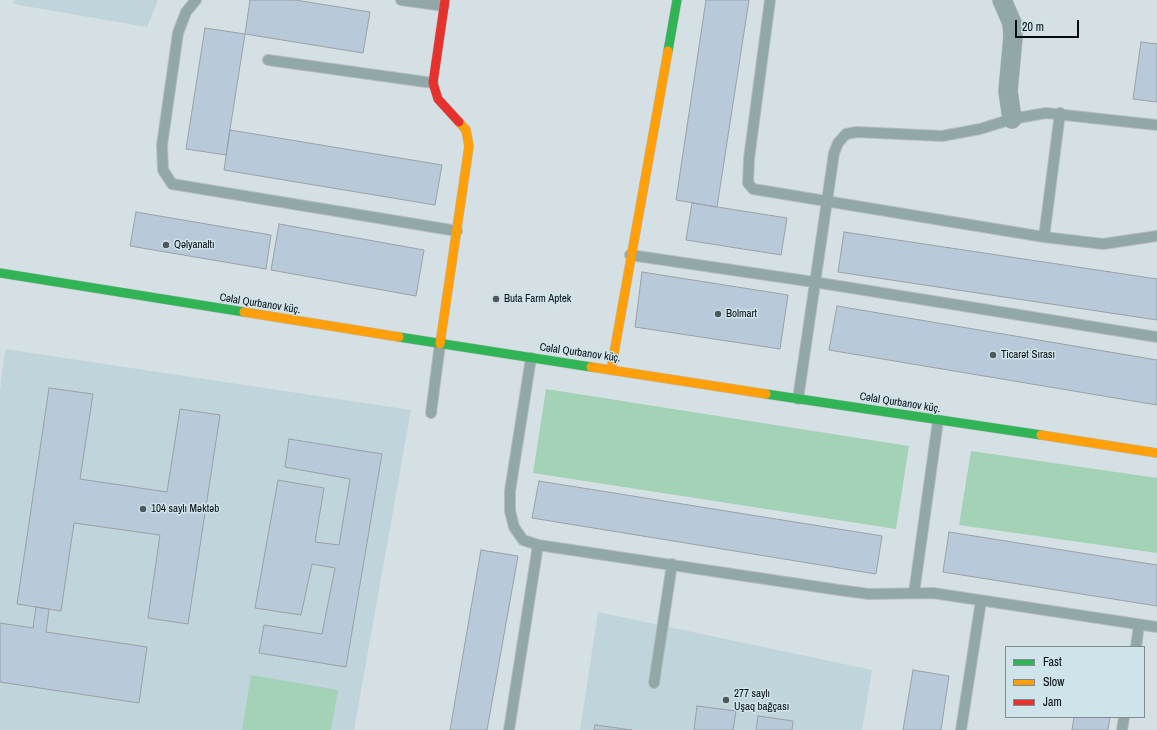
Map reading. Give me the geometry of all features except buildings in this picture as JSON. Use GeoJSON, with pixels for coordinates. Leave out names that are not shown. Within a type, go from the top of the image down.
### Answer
{"type":"FeatureCollection","features":[{"type":"Feature","properties":{"kind":"street"},"geometry":{"type":"LineString","coordinates":[[611,370],[630,256],[677,0]]}},
{"type":"Feature","properties":{"kind":"street"},"geometry":{"type":"LineString","coordinates":[[1002,0],[1012,23],[1013,37],[1008,91],[1012,119]]}},
{"type":"Feature","properties":{"kind":"street"},"geometry":{"type":"LineString","coordinates":[[440,344],[469,146],[466,130],[438,99],[433,83],[445,3]]}},
{"type":"Feature","properties":{"kind":"street","name":"Cəlal Qurbanov küç."},"geometry":{"type":"LineString","coordinates":[[0,273],[440,344],[938,421],[1157,453]]}},
{"type":"Feature","properties":{"kind":"lane"},"geometry":{"type":"LineString","coordinates":[[196,0],[186,12],[178,33],[162,145],[163,170],[172,184],[457,231]]}},
{"type":"Feature","properties":{"kind":"lane"},"geometry":{"type":"LineString","coordinates":[[401,0],[445,3]]}},
{"type":"Feature","properties":{"kind":"lane"},"geometry":{"type":"LineString","coordinates":[[770,0],[749,159],[748,183],[753,189],[1044,237],[1103,244],[1157,236]]}},
{"type":"Feature","properties":{"kind":"lane"},"geometry":{"type":"LineString","coordinates":[[268,60],[433,83]]}},
{"type":"Feature","properties":{"kind":"lane"},"geometry":{"type":"LineString","coordinates":[[798,399],[834,153],[838,143],[846,134],[857,132],[942,136],[980,129],[1012,119],[1046,113],[1060,113],[1157,125]]}},
{"type":"Feature","properties":{"kind":"lane"},"geometry":{"type":"LineString","coordinates":[[1044,237],[1060,113]]}},
{"type":"Feature","properties":{"kind":"lane"},"geometry":{"type":"LineString","coordinates":[[630,256],[814,282],[1157,337]]}},
{"type":"Feature","properties":{"kind":"lane"},"geometry":{"type":"LineString","coordinates":[[431,413],[440,344]]}},
{"type":"Feature","properties":{"kind":"lane"},"geometry":{"type":"LineString","coordinates":[[531,358],[510,491],[510,511],[514,527],[523,540],[538,545],[869,594],[933,593],[1157,627]]}},
{"type":"Feature","properties":{"kind":"lane"},"geometry":{"type":"LineString","coordinates":[[914,593],[938,421]]}},
{"type":"Feature","properties":{"kind":"lane"},"geometry":{"type":"LineString","coordinates":[[509,730],[538,545]]}},
{"type":"Feature","properties":{"kind":"lane"},"geometry":{"type":"LineString","coordinates":[[654,683],[672,564]]}},
{"type":"Feature","properties":{"kind":"lane"},"geometry":{"type":"LineString","coordinates":[[961,730],[982,601]]}},
{"type":"Feature","properties":{"kind":"lane"},"geometry":{"type":"LineString","coordinates":[[1136,646],[1139,624]]}},
{"type":"Feature","properties":{"kind":"lane"},"geometry":{"type":"LineString","coordinates":[[1122,730],[1124,718]]}},
{"type":"Feature","properties":{"kind":"shaded area"},"geometry":{"type":"Polygon","coordinates":[[[14,0],[158,0],[147,27],[13,4],[14,0]]]}},
{"type":"Feature","properties":{"kind":"shaded area"},"geometry":{"type":"Polygon","coordinates":[[[5,349],[411,410],[354,730],[0,730],[0,391],[5,349]]]}},
{"type":"Feature","properties":{"kind":"shaded area","name":"277 saylı Uşaq bağçası"},"geometry":{"type":"Polygon","coordinates":[[[598,612],[872,670],[862,730],[580,730],[598,612]]]}},
{"type":"Feature","properties":{"kind":"green space"},"geometry":{"type":"Polygon","coordinates":[[[546,389],[909,446],[896,529],[533,473],[546,389]]]}},
{"type":"Feature","properties":{"kind":"green space"},"geometry":{"type":"Polygon","coordinates":[[[971,451],[1157,478],[1157,553],[959,525],[971,451]]]}},
{"type":"Feature","properties":{"kind":"green space"},"geometry":{"type":"Polygon","coordinates":[[[251,675],[338,690],[331,730],[242,730],[251,675]]]}},
{"type":"Feature","properties":{"kind":"traffic: fast"},"geometry":{"type":"LineString","coordinates":[[668,51],[677,0]]}},
{"type":"Feature","properties":{"kind":"traffic: fast"},"geometry":{"type":"LineString","coordinates":[[0,273],[244,312]]}},
{"type":"Feature","properties":{"kind":"traffic: fast"},"geometry":{"type":"LineString","coordinates":[[399,337],[591,367]]}},
{"type":"Feature","properties":{"kind":"traffic: fast"},"geometry":{"type":"LineString","coordinates":[[766,394],[1041,435]]}},
{"type":"Feature","properties":{"kind":"traffic: slow"},"geometry":{"type":"LineString","coordinates":[[611,370],[668,51]]}},
{"type":"Feature","properties":{"kind":"traffic: slow"},"geometry":{"type":"LineString","coordinates":[[440,344],[469,146],[466,130],[459,122]]}},
{"type":"Feature","properties":{"kind":"traffic: slow"},"geometry":{"type":"LineString","coordinates":[[244,312],[399,337]]}},
{"type":"Feature","properties":{"kind":"traffic: slow"},"geometry":{"type":"LineString","coordinates":[[591,367],[766,394]]}},
{"type":"Feature","properties":{"kind":"traffic: slow"},"geometry":{"type":"LineString","coordinates":[[1041,435],[1157,453]]}},
{"type":"Feature","properties":{"kind":"traffic: jam"},"geometry":{"type":"LineString","coordinates":[[445,0],[433,83],[438,99],[459,122]]}},
{"type":"Feature","properties":{"kind":"place","name":"Qəlyanaltı"},"geometry":{"type":"Point","coordinates":[166,245]}},
{"type":"Feature","properties":{"kind":"place","name":"Buta Farm Aptek"},"geometry":{"type":"Point","coordinates":[496,299]}},
{"type":"Feature","properties":{"kind":"place","name":"Bolmart"},"geometry":{"type":"Point","coordinates":[718,314]}},
{"type":"Feature","properties":{"kind":"place","name":"Ticarət Sırası"},"geometry":{"type":"Point","coordinates":[993,355]}},
{"type":"Feature","properties":{"kind":"place","name":"104 saylı Məktəb"},"geometry":{"type":"Point","coordinates":[143,509]}},
{"type":"Feature","properties":{"kind":"place","name":"277 saylı Uşaq bağçası"},"geometry":{"type":"Point","coordinates":[726,700]}}]}
